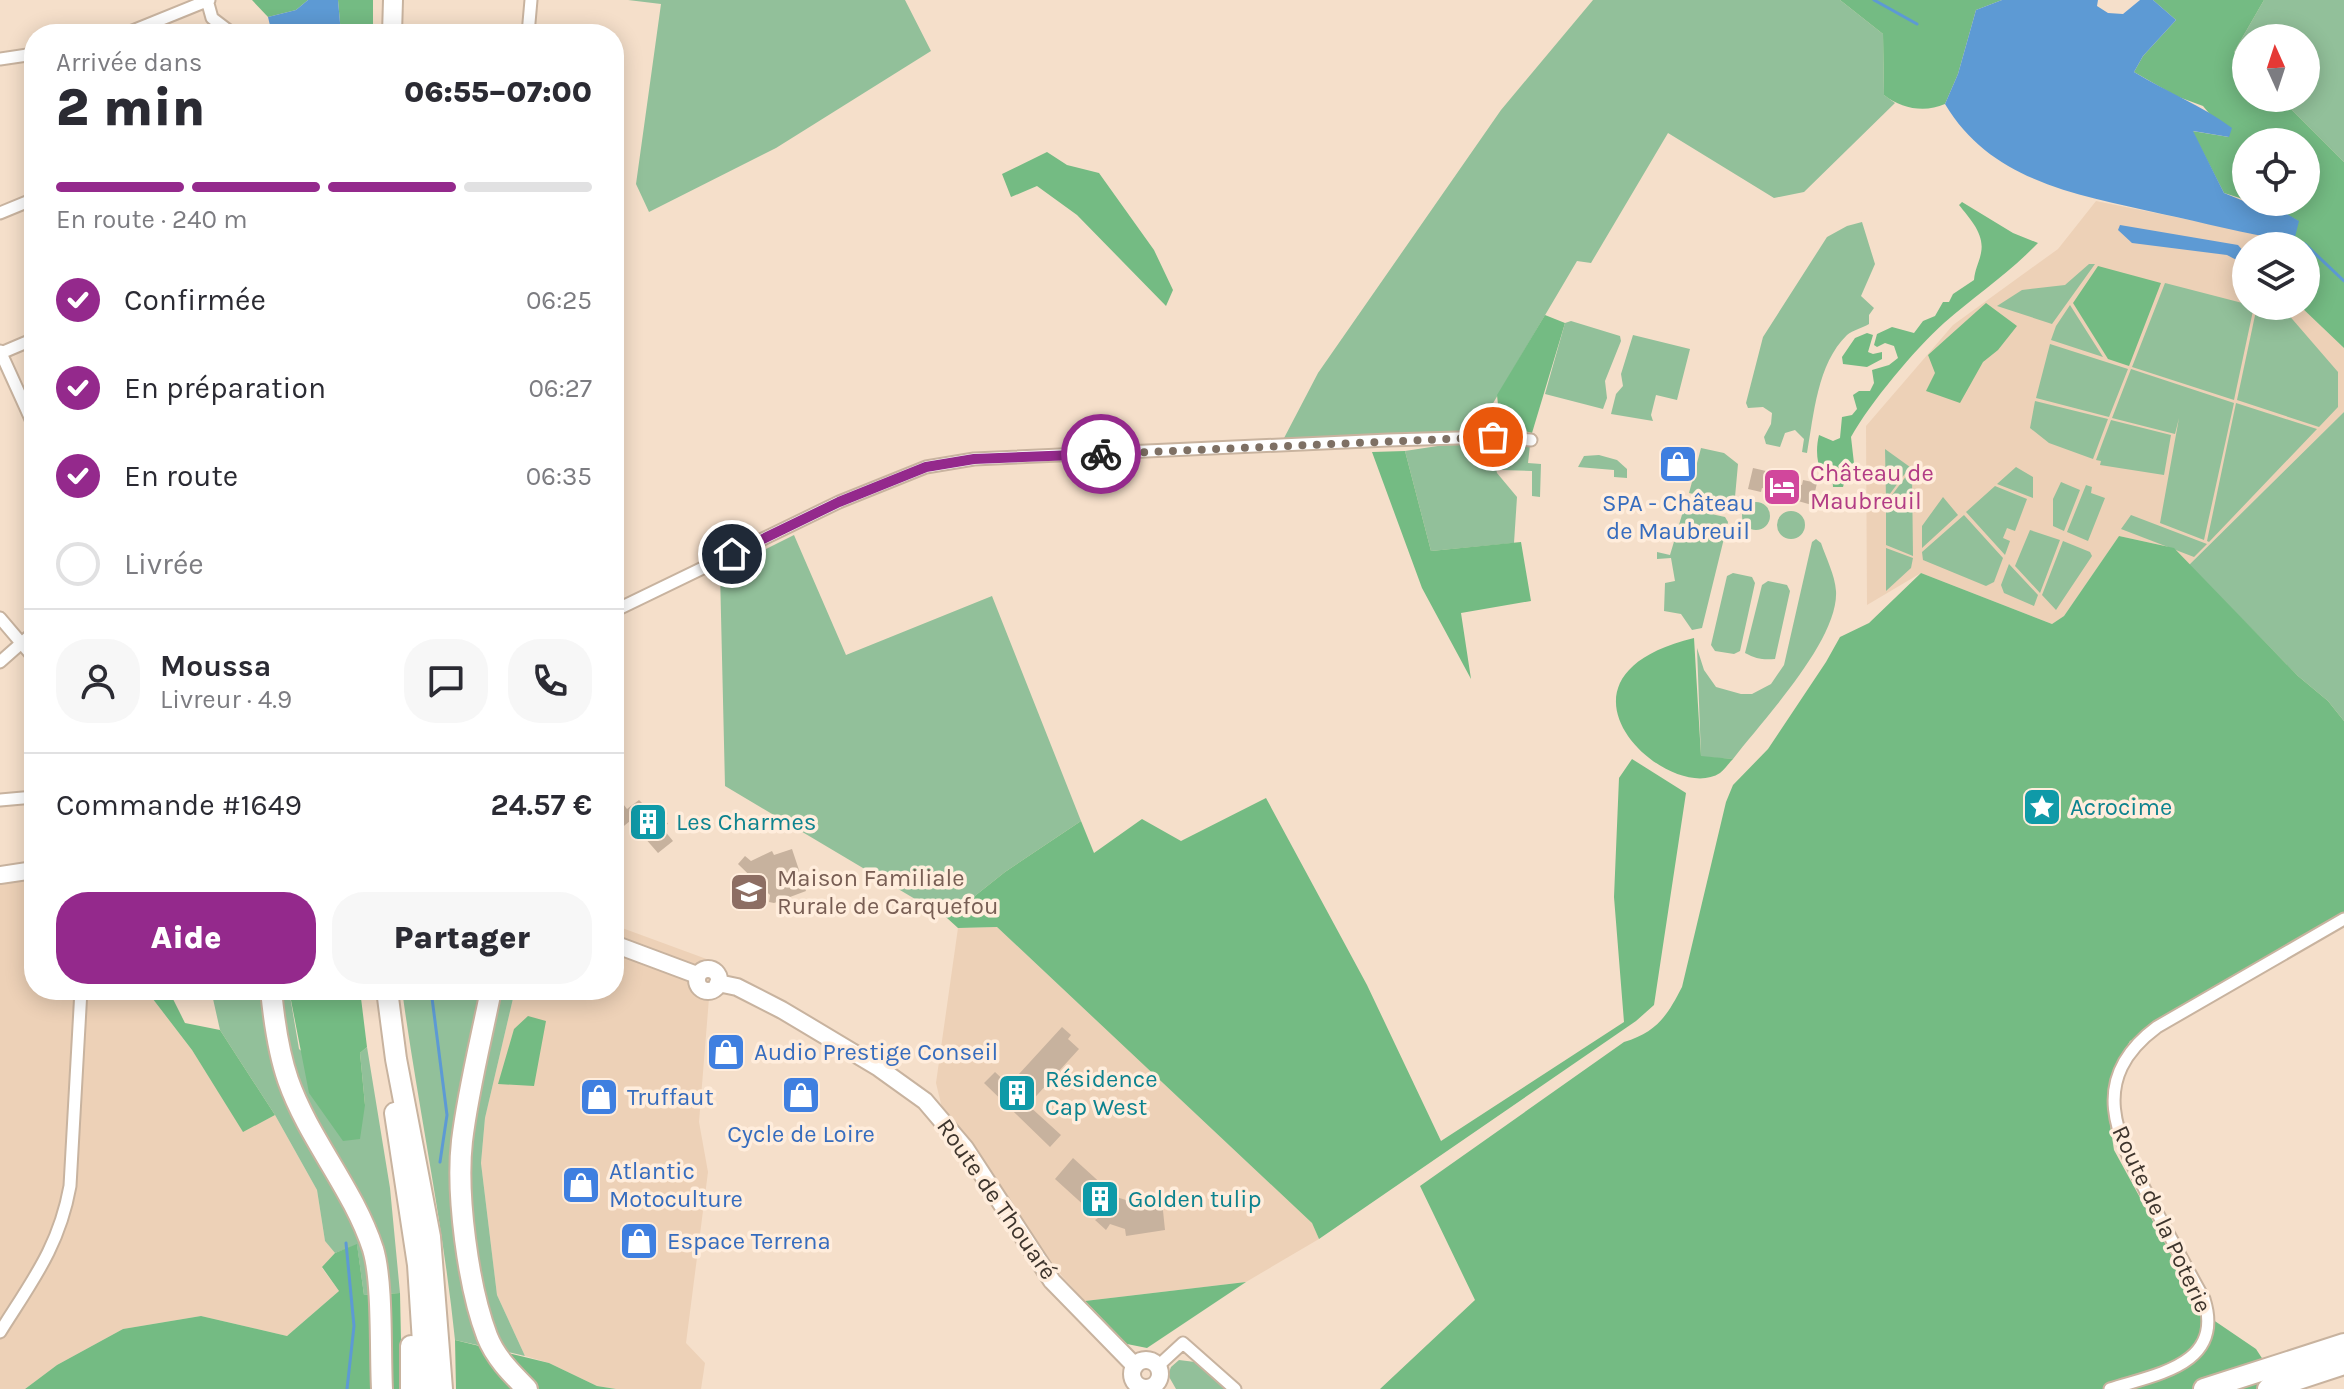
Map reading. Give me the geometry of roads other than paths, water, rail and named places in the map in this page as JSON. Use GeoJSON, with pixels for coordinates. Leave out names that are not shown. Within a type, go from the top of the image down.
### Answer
{"type":"FeatureCollection","features":[{"type":"Feature","properties":{"kind":"highway"},"geometry":{"type":"LineString","coordinates":[[272,1000],[276,1038],[288,1080],[360,1213],[374,1253],[382,1389]]}},
{"type":"Feature","properties":{"kind":"highway"},"geometry":{"type":"LineString","coordinates":[[379,1000],[418,1265],[426,1389]]}},
{"type":"Feature","properties":{"kind":"highway"},"geometry":{"type":"LineString","coordinates":[[388,1000],[396,1059],[430,1237],[442,1389]]}},
{"type":"Feature","properties":{"kind":"highway"},"geometry":{"type":"LineString","coordinates":[[489,1000],[462,1142],[461,1184],[474,1289],[487,1338],[506,1368],[527,1389]]}},
{"type":"Feature","properties":{"kind":"highway"},"geometry":{"type":"LineString","coordinates":[[407,1187],[402,1199],[409,1264],[411,1389]]}},
{"type":"Feature","properties":{"kind":"highway"},"geometry":{"type":"LineString","coordinates":[[2204,1389],[2344,1344]]}},
{"type":"Feature","properties":{"kind":"highway"},"geometry":{"type":"LineString","coordinates":[[2268,1389],[2344,1364]]}},
{"type":"Feature","properties":{"kind":"main road"},"geometry":{"type":"LineString","coordinates":[[392,24],[393,0]]}},
{"type":"Feature","properties":{"kind":"main road"},"geometry":{"type":"LineString","coordinates":[[0,875],[24,871]]}},
{"type":"Feature","properties":{"kind":"main road","name":"Route de Thouaré"},"geometry":{"type":"LineString","coordinates":[[624,948],[697,975],[697,983],[702,989],[712,990],[718,983],[737,987],[879,1068],[925,1101],[965,1148],[1052,1281],[1135,1366]]}},
{"type":"Feature","properties":{"kind":"main road"},"geometry":{"type":"LineString","coordinates":[[1146,1360],[1158,1366],[1160,1386],[1149,1388],[1137,1385],[1133,1378],[1135,1366],[1146,1360]]}},
{"type":"Feature","properties":{"kind":"street"},"geometry":{"type":"LineString","coordinates":[[149,24],[207,0],[212,18],[220,24]]}},
{"type":"Feature","properties":{"kind":"street"},"geometry":{"type":"LineString","coordinates":[[529,24],[531,0]]}},
{"type":"Feature","properties":{"kind":"street"},"geometry":{"type":"LineString","coordinates":[[0,59],[24,55]]}},
{"type":"Feature","properties":{"kind":"street"},"geometry":{"type":"LineString","coordinates":[[0,213],[24,203]]}},
{"type":"Feature","properties":{"kind":"street"},"geometry":{"type":"LineString","coordinates":[[24,343],[0,352],[5,374],[24,408]]}},
{"type":"Feature","properties":{"kind":"street"},"geometry":{"type":"LineString","coordinates":[[624,606],[839,502],[926,467],[974,459],[1388,440],[1493,437],[1531,440]]}},
{"type":"Feature","properties":{"kind":"street"},"geometry":{"type":"LineString","coordinates":[[0,618],[24,646]]}},
{"type":"Feature","properties":{"kind":"street"},"geometry":{"type":"LineString","coordinates":[[0,662],[22,643]]}},
{"type":"Feature","properties":{"kind":"street"},"geometry":{"type":"LineString","coordinates":[[0,800],[24,798]]}},
{"type":"Feature","properties":{"kind":"street","name":"Route de la Poterie"},"geometry":{"type":"LineString","coordinates":[[2110,1389],[2181,1364],[2201,1348],[2209,1327],[2204,1299],[2118,1136],[2115,1097],[2121,1068],[2142,1039],[2157,1027],[2344,919]]}},
{"type":"Feature","properties":{"kind":"street"},"geometry":{"type":"LineString","coordinates":[[0,1332],[53,1249],[64,1217],[70,1186],[80,1000]]}},
{"type":"Feature","properties":{"kind":"street"},"geometry":{"type":"LineString","coordinates":[[1158,1366],[1183,1343],[1235,1389]]}},
{"type":"Feature","properties":{"kind":"water"},"geometry":{"type":"Polygon","coordinates":[[[308,0],[338,0],[340,24],[270,24],[268,17],[296,10],[308,0]]]}},
{"type":"Feature","properties":{"kind":"water"},"geometry":{"type":"Polygon","coordinates":[[[2002,0],[2098,0],[2097,6],[2108,13],[2123,14],[2140,0],[2153,0],[2176,20],[2143,56],[2134,72],[2232,128],[2229,137],[2193,131],[2224,193],[2232,196],[2232,216],[2290,216],[2299,221],[2296,232],[2241,232],[2100,200],[2040,182],[1987,152],[1964,131],[1945,104],[1958,74],[1976,10],[2002,0]]]}},
{"type":"Feature","properties":{"kind":"water"},"geometry":{"type":"Polygon","coordinates":[[[2120,225],[2232,244],[2232,258],[2132,243],[2118,230],[2120,225]]]}},
{"type":"Feature","properties":{"kind":"waterway"},"geometry":{"type":"LineString","coordinates":[[1874,0],[1917,24]]}},
{"type":"Feature","properties":{"kind":"waterway"},"geometry":{"type":"LineString","coordinates":[[2320,258],[2344,281]]}},
{"type":"Feature","properties":{"kind":"waterway"},"geometry":{"type":"LineString","coordinates":[[432,1000],[447,1115],[440,1162]]}},
{"type":"Feature","properties":{"kind":"waterway"},"geometry":{"type":"LineString","coordinates":[[346,1243],[354,1326],[347,1389]]}},
{"type":"Feature","properties":{"kind":"place","name":"SPA - Château de Maubreuil"},"geometry":{"type":"Point","coordinates":[1678,464]}},
{"type":"Feature","properties":{"kind":"place","name":"Château de Maubreuil"},"geometry":{"type":"Point","coordinates":[1782,487]}},
{"type":"Feature","properties":{"kind":"place","name":"Acrocime"},"geometry":{"type":"Point","coordinates":[2042,807]}},
{"type":"Feature","properties":{"kind":"place","name":"Les Charmes"},"geometry":{"type":"Point","coordinates":[648,822]}},
{"type":"Feature","properties":{"kind":"place","name":"Maison Familiale Rurale de Carquefou"},"geometry":{"type":"Point","coordinates":[749,892]}},
{"type":"Feature","properties":{"kind":"place","name":"Audio Prestige Conseil"},"geometry":{"type":"Point","coordinates":[726,1052]}},
{"type":"Feature","properties":{"kind":"place","name":"Résidence Cap West"},"geometry":{"type":"Point","coordinates":[1017,1093]}},
{"type":"Feature","properties":{"kind":"place","name":"Cycle de Loire"},"geometry":{"type":"Point","coordinates":[801,1095]}},
{"type":"Feature","properties":{"kind":"place","name":"Truffaut"},"geometry":{"type":"Point","coordinates":[599,1097]}},
{"type":"Feature","properties":{"kind":"place","name":"Atlantic Motoculture"},"geometry":{"type":"Point","coordinates":[581,1185]}},
{"type":"Feature","properties":{"kind":"place","name":"Golden tulip"},"geometry":{"type":"Point","coordinates":[1100,1199]}},
{"type":"Feature","properties":{"kind":"place","name":"Espace Terrena"},"geometry":{"type":"Point","coordinates":[639,1241]}}]}
